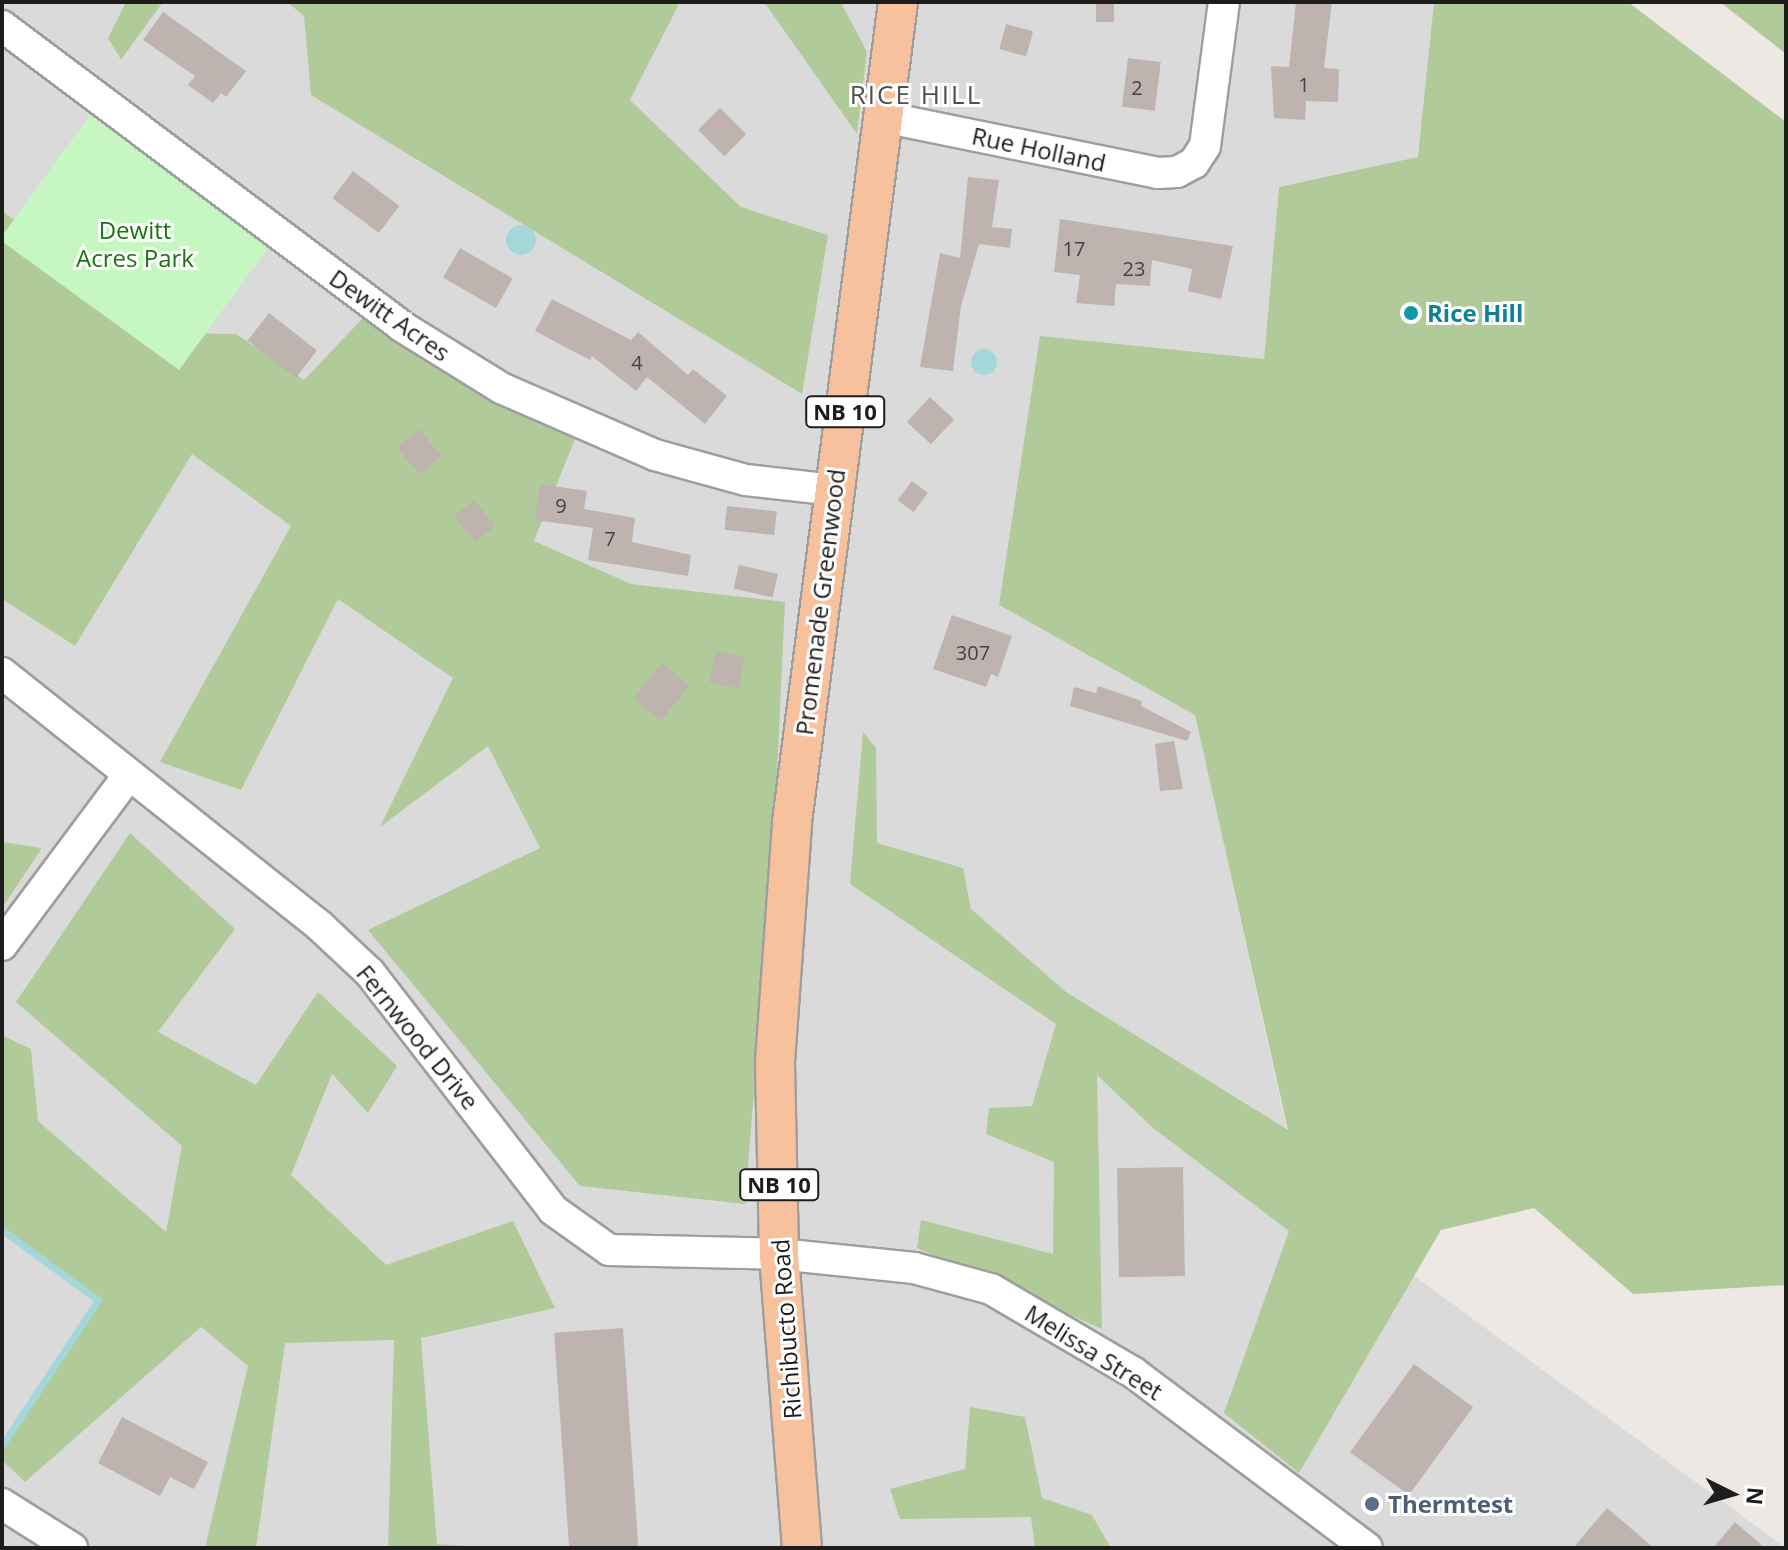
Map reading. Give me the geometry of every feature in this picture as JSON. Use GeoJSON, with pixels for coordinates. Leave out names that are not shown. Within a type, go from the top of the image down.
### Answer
{"type":"FeatureCollection","features":[{"type":"Feature","properties":{"kind":"main road","name":"Promenade Greenwood"},"geometry":{"type":"LineString","coordinates":[[792,822],[898,2]]}},
{"type":"Feature","properties":{"kind":"main road","name":"Richibucto Road"},"geometry":{"type":"LineString","coordinates":[[792,822],[775,1062],[779,1254],[802,1548]]}},
{"type":"Feature","properties":{"kind":"street","name":"Rue Holland"},"geometry":{"type":"LineString","coordinates":[[883,117],[1158,173],[1194,163],[1210,126],[1224,2]]}},
{"type":"Feature","properties":{"kind":"street","name":"Dewitt Acres"},"geometry":{"type":"LineString","coordinates":[[2,26],[401,326],[501,388],[655,455],[746,480],[835,490]]}},
{"type":"Feature","properties":{"kind":"street","name":"Fernwood Drive"},"geometry":{"type":"LineString","coordinates":[[2,673],[127,777],[309,917],[370,973],[553,1210],[609,1250],[779,1254]]}},
{"type":"Feature","properties":{"kind":"street"},"geometry":{"type":"LineString","coordinates":[[2,945],[127,777]]}},
{"type":"Feature","properties":{"kind":"street","name":"Melissa Street"},"geometry":{"type":"LineString","coordinates":[[779,1254],[914,1268],[991,1289],[1134,1373],[1367,1548]]}},
{"type":"Feature","properties":{"kind":"street"},"geometry":{"type":"LineString","coordinates":[[2,1504],[72,1548]]}},
{"type":"Feature","properties":{"kind":"shaded area"},"geometry":{"type":"Polygon","coordinates":[[[2,2],[126,2],[108,38],[121,60],[163,2],[287,2],[801,393],[828,235],[741,207],[630,100],[680,2],[764,2],[857,133],[867,52],[841,2],[1434,2],[1419,158],[1279,188],[1264,360],[999,605],[1195,714],[1301,1193],[1786,1548],[2,1548],[2,2]]]}},
{"type":"Feature","properties":{"kind":"green space"},"geometry":{"type":"Polygon","coordinates":[[[126,2],[163,2],[121,60],[108,38],[126,2]]]}},
{"type":"Feature","properties":{"kind":"green space"},"geometry":{"type":"Polygon","coordinates":[[[287,2],[680,2],[630,100],[741,207],[828,235],[802,394],[311,95],[304,16],[287,2]]]}},
{"type":"Feature","properties":{"kind":"green space"},"geometry":{"type":"Polygon","coordinates":[[[764,2],[841,2],[867,52],[857,134],[764,2]]]}},
{"type":"Feature","properties":{"kind":"green space"},"geometry":{"type":"Polygon","coordinates":[[[1434,2],[1628,2],[1786,122],[1786,1285],[1633,1294],[1534,1208],[1441,1230],[1299,1473],[1224,1413],[1289,1231],[1153,1128],[1097,1075],[1102,1329],[917,1248],[921,1220],[1053,1254],[1054,1162],[986,1134],[989,1108],[1032,1106],[1056,1024],[850,884],[863,732],[876,748],[877,843],[963,868],[971,909],[1066,992],[1288,1130],[1195,715],[999,605],[1040,336],[1264,359],[1279,187],[1418,157],[1434,2]]]}},
{"type":"Feature","properties":{"kind":"green space"},"geometry":{"type":"Polygon","coordinates":[[[1720,2],[1786,2],[1786,54],[1720,2]]]}},
{"type":"Feature","properties":{"kind":"green space","name":"Dewitt Acres Park"},"geometry":{"type":"Polygon","coordinates":[[[90,115],[270,245],[179,370],[2,241],[2,236],[90,115]]]}},
{"type":"Feature","properties":{"kind":"green space"},"geometry":{"type":"Polygon","coordinates":[[[2,211],[173,333],[236,334],[304,380],[362,319],[575,439],[534,541],[631,584],[785,602],[774,839],[745,1204],[580,1186],[368,930],[540,848],[488,746],[380,827],[453,678],[338,599],[241,790],[160,762],[291,526],[192,454],[75,646],[2,599],[2,211]]]}},
{"type":"Feature","properties":{"kind":"green space"},"geometry":{"type":"Polygon","coordinates":[[[130,833],[235,929],[158,1032],[256,1085],[318,992],[397,1066],[368,1113],[332,1074],[291,1175],[386,1265],[513,1221],[555,1308],[421,1338],[437,1544],[497,1548],[388,1548],[394,1340],[285,1343],[256,1548],[205,1548],[248,1366],[201,1327],[25,1482],[2,1460],[2,1445],[98,1300],[2,1230],[2,1035],[31,1049],[38,1121],[166,1232],[182,1146],[16,1002],[130,833]]]}},
{"type":"Feature","properties":{"kind":"green space"},"geometry":{"type":"Polygon","coordinates":[[[2,842],[42,848],[2,908],[2,842]]]}},
{"type":"Feature","properties":{"kind":"green space"},"geometry":{"type":"Polygon","coordinates":[[[970,1407],[1025,1417],[1042,1498],[1092,1515],[1111,1548],[1035,1548],[1031,1517],[900,1519],[890,1489],[965,1469],[970,1407]]]}},
{"type":"Feature","properties":{"kind":"water"},"geometry":{"type":"Polygon","coordinates":[[[521,225],[527,226],[535,234],[535,246],[527,254],[521,255],[515,254],[507,246],[506,240],[507,234],[515,226],[521,225]]]}},
{"type":"Feature","properties":{"kind":"water"},"geometry":{"type":"Polygon","coordinates":[[[984,349],[993,353],[997,362],[993,371],[984,375],[975,371],[971,362],[975,353],[984,349]]]}},
{"type":"Feature","properties":{"kind":"building"},"geometry":{"type":"Polygon","coordinates":[[[1096,2],[1114,2],[1114,22],[1096,22],[1096,2]]]}},
{"type":"Feature","properties":{"kind":"building"},"geometry":{"type":"Polygon","coordinates":[[[1296,2],[1332,2],[1324,68],[1339,69],[1338,102],[1306,101],[1305,120],[1274,118],[1271,66],[1289,67],[1296,2]]]}},
{"type":"Feature","properties":{"kind":"building"},"geometry":{"type":"Polygon","coordinates":[[[163,12],[246,71],[226,97],[221,93],[213,103],[188,85],[195,76],[143,40],[163,12]]]}},
{"type":"Feature","properties":{"kind":"building"},"geometry":{"type":"Polygon","coordinates":[[[1006,24],[1033,31],[1026,56],[999,49],[1006,24]]]}},
{"type":"Feature","properties":{"kind":"building"},"geometry":{"type":"Polygon","coordinates":[[[1128,58],[1161,62],[1155,111],[1122,107],[1128,58]]]}},
{"type":"Feature","properties":{"kind":"building"},"geometry":{"type":"Polygon","coordinates":[[[720,108],[746,134],[724,156],[698,130],[720,108]]]}},
{"type":"Feature","properties":{"kind":"building"},"geometry":{"type":"Polygon","coordinates":[[[353,171],[399,206],[379,233],[333,198],[353,171]]]}},
{"type":"Feature","properties":{"kind":"building"},"geometry":{"type":"Polygon","coordinates":[[[968,177],[999,180],[992,227],[1012,229],[1010,248],[979,244],[961,306],[953,371],[920,367],[940,253],[960,258],[968,177]]]}},
{"type":"Feature","properties":{"kind":"building"},"geometry":{"type":"Polygon","coordinates":[[[1060,219],[1233,246],[1221,299],[1188,291],[1192,269],[1152,260],[1150,286],[1116,284],[1114,306],[1076,303],[1080,275],[1054,272],[1060,219]]]}},
{"type":"Feature","properties":{"kind":"building"},"geometry":{"type":"Polygon","coordinates":[[[460,248],[513,278],[496,308],[443,277],[460,248]]]}},
{"type":"Feature","properties":{"kind":"building"},"geometry":{"type":"Polygon","coordinates":[[[552,299],[631,340],[638,332],[688,375],[693,369],[727,396],[705,424],[647,377],[636,391],[592,356],[590,360],[535,331],[552,299]]]}},
{"type":"Feature","properties":{"kind":"building"},"geometry":{"type":"Polygon","coordinates":[[[269,313],[317,351],[296,378],[247,341],[269,313]]]}},
{"type":"Feature","properties":{"kind":"building"},"geometry":{"type":"Polygon","coordinates":[[[930,397],[954,420],[931,444],[907,422],[930,397]]]}},
{"type":"Feature","properties":{"kind":"building"},"geometry":{"type":"Polygon","coordinates":[[[419,429],[441,456],[419,474],[397,448],[419,429]]]}},
{"type":"Feature","properties":{"kind":"building"},"geometry":{"type":"Polygon","coordinates":[[[912,481],[928,493],[914,512],[898,500],[912,481]]]}},
{"type":"Feature","properties":{"kind":"building"},"geometry":{"type":"Polygon","coordinates":[[[540,484],[587,491],[584,509],[635,518],[632,542],[691,555],[688,576],[588,560],[593,528],[535,520],[540,484]]]}},
{"type":"Feature","properties":{"kind":"building"},"geometry":{"type":"Polygon","coordinates":[[[474,500],[495,525],[475,542],[454,517],[474,500]]]}},
{"type":"Feature","properties":{"kind":"building"},"geometry":{"type":"Polygon","coordinates":[[[727,506],[777,511],[774,535],[724,530],[727,506]]]}},
{"type":"Feature","properties":{"kind":"building"},"geometry":{"type":"Polygon","coordinates":[[[739,565],[778,574],[773,597],[734,588],[739,565]]]}},
{"type":"Feature","properties":{"kind":"building"},"geometry":{"type":"Polygon","coordinates":[[[952,615],[1012,636],[998,677],[991,674],[986,687],[933,669],[952,615]]]}},
{"type":"Feature","properties":{"kind":"building"},"geometry":{"type":"Polygon","coordinates":[[[716,651],[745,657],[739,689],[709,682],[716,651]]]}},
{"type":"Feature","properties":{"kind":"building"},"geometry":{"type":"Polygon","coordinates":[[[661,663],[689,685],[662,721],[633,698],[661,663]]]}},
{"type":"Feature","properties":{"kind":"building"},"geometry":{"type":"Polygon","coordinates":[[[1098,686],[1142,701],[1141,706],[1191,732],[1187,741],[1070,706],[1074,687],[1096,693],[1098,686]]]}},
{"type":"Feature","properties":{"kind":"building"},"geometry":{"type":"Polygon","coordinates":[[[1174,741],[1183,789],[1160,791],[1155,744],[1174,741]]]}},
{"type":"Feature","properties":{"kind":"building"},"geometry":{"type":"Polygon","coordinates":[[[1183,1167],[1185,1276],[1119,1277],[1117,1168],[1183,1167]]]}},
{"type":"Feature","properties":{"kind":"building"},"geometry":{"type":"Polygon","coordinates":[[[623,1328],[638,1548],[569,1548],[554,1333],[623,1328]]]}},
{"type":"Feature","properties":{"kind":"building"},"geometry":{"type":"Polygon","coordinates":[[[1414,1364],[1473,1407],[1409,1495],[1350,1452],[1414,1364]]]}},
{"type":"Feature","properties":{"kind":"building"},"geometry":{"type":"Polygon","coordinates":[[[122,1417],[208,1462],[194,1489],[170,1477],[160,1496],[98,1463],[122,1417]]]}},
{"type":"Feature","properties":{"kind":"building"},"geometry":{"type":"Polygon","coordinates":[[[1607,1508],[1654,1548],[1573,1548],[1607,1508]]]}},
{"type":"Feature","properties":{"kind":"building"},"geometry":{"type":"Polygon","coordinates":[[[1735,1522],[1765,1548],[1713,1548],[1735,1522]]]}},
{"type":"Feature","properties":{"kind":"waterway"},"geometry":{"type":"LineString","coordinates":[[2,1230],[98,1300],[2,1445]]}},
{"type":"Feature","properties":{"kind":"place","name":"Rice Hill"},"geometry":{"type":"Point","coordinates":[1411,313]}},
{"type":"Feature","properties":{"kind":"place","name":"Thermtest"},"geometry":{"type":"Point","coordinates":[1372,1504]}},
{"type":"Feature","properties":{"kind":"district","name":"RICE HILL"},"geometry":{"type":"Point","coordinates":[916,95]}}]}
